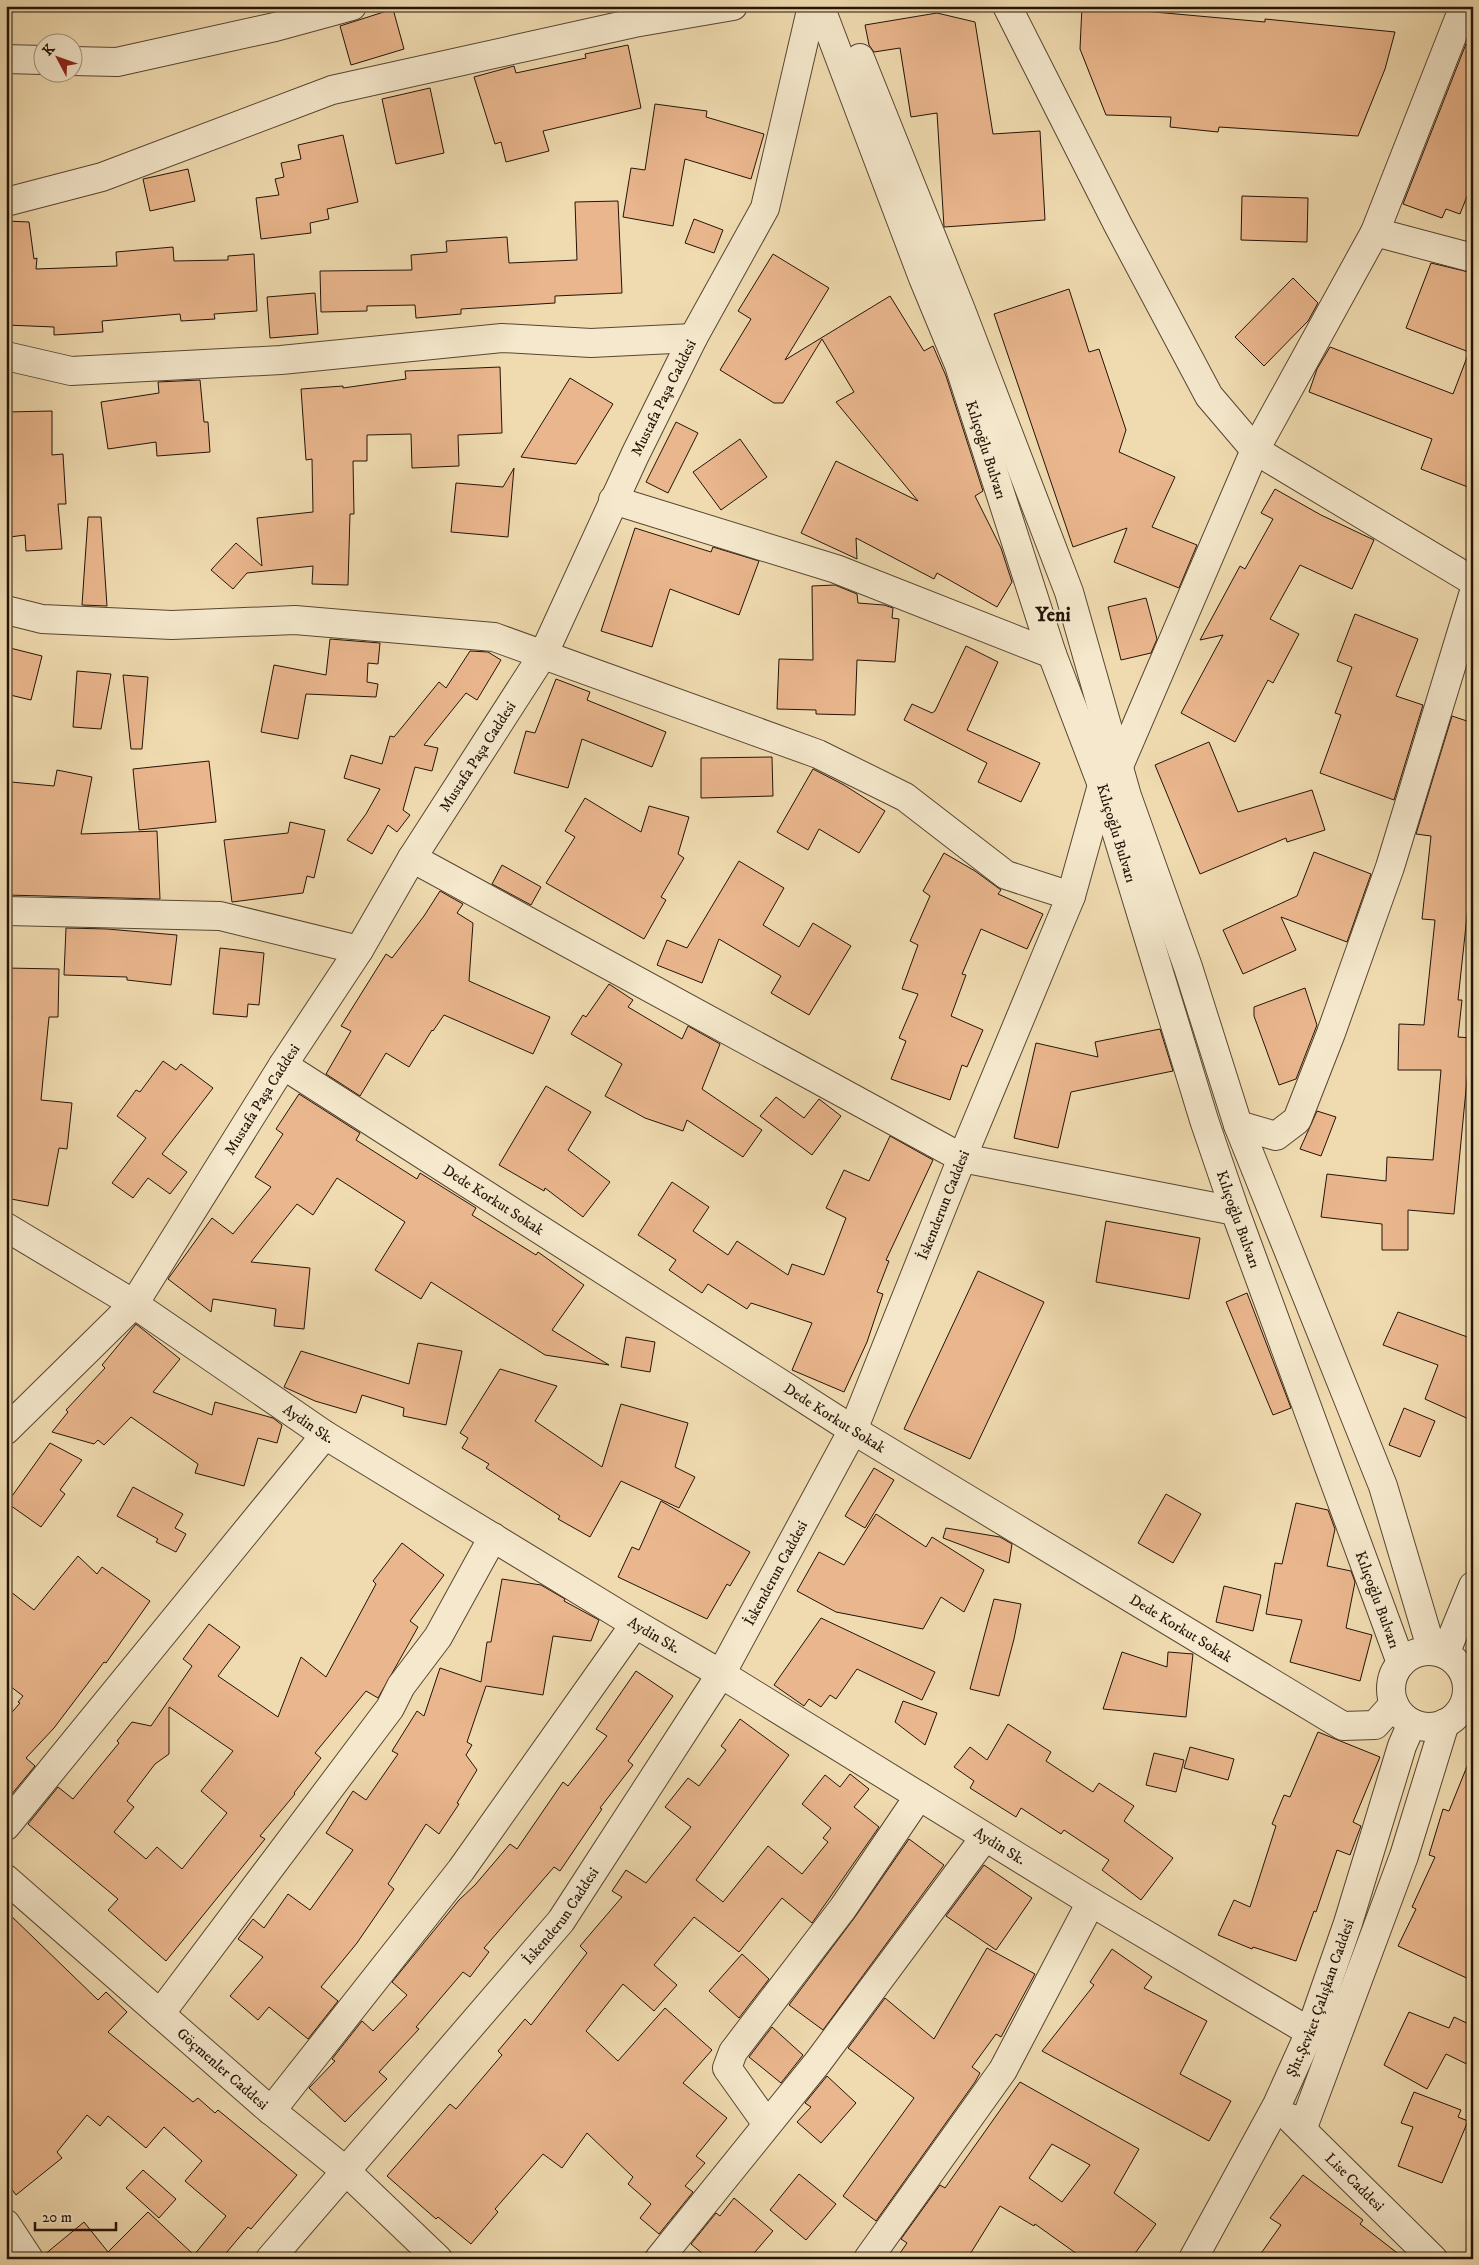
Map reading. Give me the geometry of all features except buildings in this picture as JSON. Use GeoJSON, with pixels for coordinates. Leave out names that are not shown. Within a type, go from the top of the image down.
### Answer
{"type":"FeatureCollection","features":[{"type":"Feature","properties":{"kind":"street"},"geometry":{"type":"LineString","coordinates":[[82,61],[117,62],[275,27],[352,6]]}},
{"type":"Feature","properties":{"kind":"street"},"geometry":{"type":"LineString","coordinates":[[6,202],[102,177],[332,90],[634,23],[732,6]]}},
{"type":"Feature","properties":{"kind":"street","name":"Mustafa Paşa Caddesi"},"geometry":{"type":"LineString","coordinates":[[6,1430],[134,1304],[283,1065],[359,950],[412,858],[544,653],[613,500],[693,338],[765,208],[812,6]]}},
{"type":"Feature","properties":{"kind":"street","name":"Kılıçoğlu Bulvarı"},"geometry":{"type":"LineString","coordinates":[[820,6],[923,278],[959,365],[1052,654],[1110,775],[1127,796],[1188,967],[1238,1125],[1459,1670]]}},
{"type":"Feature","properties":{"kind":"street","name":"Kılıçoğlu Bulvarı"},"geometry":{"type":"LineString","coordinates":[[839,6],[961,310],[1069,592],[1110,775],[1204,1120],[1235,1211],[1401,1663]]}},
{"type":"Feature","properties":{"kind":"street"},"geometry":{"type":"LineString","coordinates":[[1007,6],[1118,225],[1209,396],[1255,450],[1473,581]]}},
{"type":"Feature","properties":{"kind":"street","name":"İskenderun Caddesi"},"geometry":{"type":"LineString","coordinates":[[270,2259],[347,2172],[561,1921],[722,1674],[853,1430],[1070,896],[1110,775],[1255,450],[1375,232],[1464,6]]}},
{"type":"Feature","properties":{"kind":"street"},"geometry":{"type":"LineString","coordinates":[[6,60],[32,60]]}},
{"type":"Feature","properties":{"kind":"street"},"geometry":{"type":"LineString","coordinates":[[1375,232],[1473,258]]}},
{"type":"Feature","properties":{"kind":"street"},"geometry":{"type":"LineString","coordinates":[[6,356],[71,371],[281,360],[502,338],[591,343],[693,338]]}},
{"type":"Feature","properties":{"kind":"street"},"geometry":{"type":"LineString","coordinates":[[613,500],[836,568],[1052,654]]}},
{"type":"Feature","properties":{"kind":"street"},"geometry":{"type":"LineString","coordinates":[[1238,1125],[1276,1136],[1297,1120],[1332,1034],[1390,867],[1473,595]]}},
{"type":"Feature","properties":{"kind":"street"},"geometry":{"type":"LineString","coordinates":[[6,610],[42,619],[162,624],[294,620],[494,637],[544,653],[818,754],[905,797],[1006,875],[1070,896]]}},
{"type":"Feature","properties":{"kind":"street"},"geometry":{"type":"LineString","coordinates":[[412,858],[962,1158],[1235,1211]]}},
{"type":"Feature","properties":{"kind":"street"},"geometry":{"type":"LineString","coordinates":[[6,911],[220,916],[359,950]]}},
{"type":"Feature","properties":{"kind":"street","name":"Dede Korkut Sokak"},"geometry":{"type":"LineString","coordinates":[[283,1065],[853,1430],[1343,1726],[1375,1725],[1403,1713]]}},
{"type":"Feature","properties":{"kind":"street","name":"Aydin Sk."},"geometry":{"type":"LineString","coordinates":[[6,1227],[134,1304],[325,1435],[635,1624],[722,1674],[1092,1902],[1310,2032]]}},
{"type":"Feature","properties":{"kind":"street"},"geometry":{"type":"LineString","coordinates":[[6,1826],[325,1435]]}},
{"type":"Feature","properties":{"kind":"street"},"geometry":{"type":"LineString","coordinates":[[160,2014],[390,1708],[402,1686],[438,1637],[493,1537]]}},
{"type":"Feature","properties":{"kind":"street"},"geometry":{"type":"LineString","coordinates":[[1403,1713],[1423,1726],[1445,1723],[1458,1712],[1459,1670],[1473,1586]]}},
{"type":"Feature","properties":{"kind":"street"},"geometry":{"type":"LineString","coordinates":[[271,2111],[461,1870],[635,1624]]}},
{"type":"Feature","properties":{"kind":"street"},"geometry":{"type":"LineString","coordinates":[[1401,1663],[1410,1656],[1459,1670]]}},
{"type":"Feature","properties":{"kind":"street","name":"Şht.Şevket Çalışkan Caddesi"},"geometry":{"type":"LineString","coordinates":[[1193,2259],[1277,2105],[1310,2032],[1348,1923],[1402,1746],[1403,1713],[1392,1682],[1401,1663]]}},
{"type":"Feature","properties":{"kind":"street"},"geometry":{"type":"LineString","coordinates":[[1302,2130],[1404,1856],[1445,1723]]}},
{"type":"Feature","properties":{"kind":"street"},"geometry":{"type":"LineString","coordinates":[[767,2124],[727,2068],[733,2052],[843,1908],[918,1796]]}},
{"type":"Feature","properties":{"kind":"street"},"geometry":{"type":"LineString","coordinates":[[658,2259],[818,2062],[986,1837]]}},
{"type":"Feature","properties":{"kind":"street","name":"Göçmenler Caddesi"},"geometry":{"type":"LineString","coordinates":[[6,1879],[271,2111],[347,2172],[438,2259]]}},
{"type":"Feature","properties":{"kind":"street"},"geometry":{"type":"LineString","coordinates":[[868,2259],[1003,2070],[1092,1902]]}},
{"type":"Feature","properties":{"kind":"street","name":"Lise Caddesi"},"geometry":{"type":"LineString","coordinates":[[1277,2105],[1433,2259]]}},
{"type":"Feature","properties":{"kind":"street"},"geometry":{"type":"LineString","coordinates":[[6,2224],[29,2259]]}},
{"type":"Feature","properties":{"kind":"district","name":"Yeni"},"geometry":{"type":"Point","coordinates":[1053,615]}}]}
